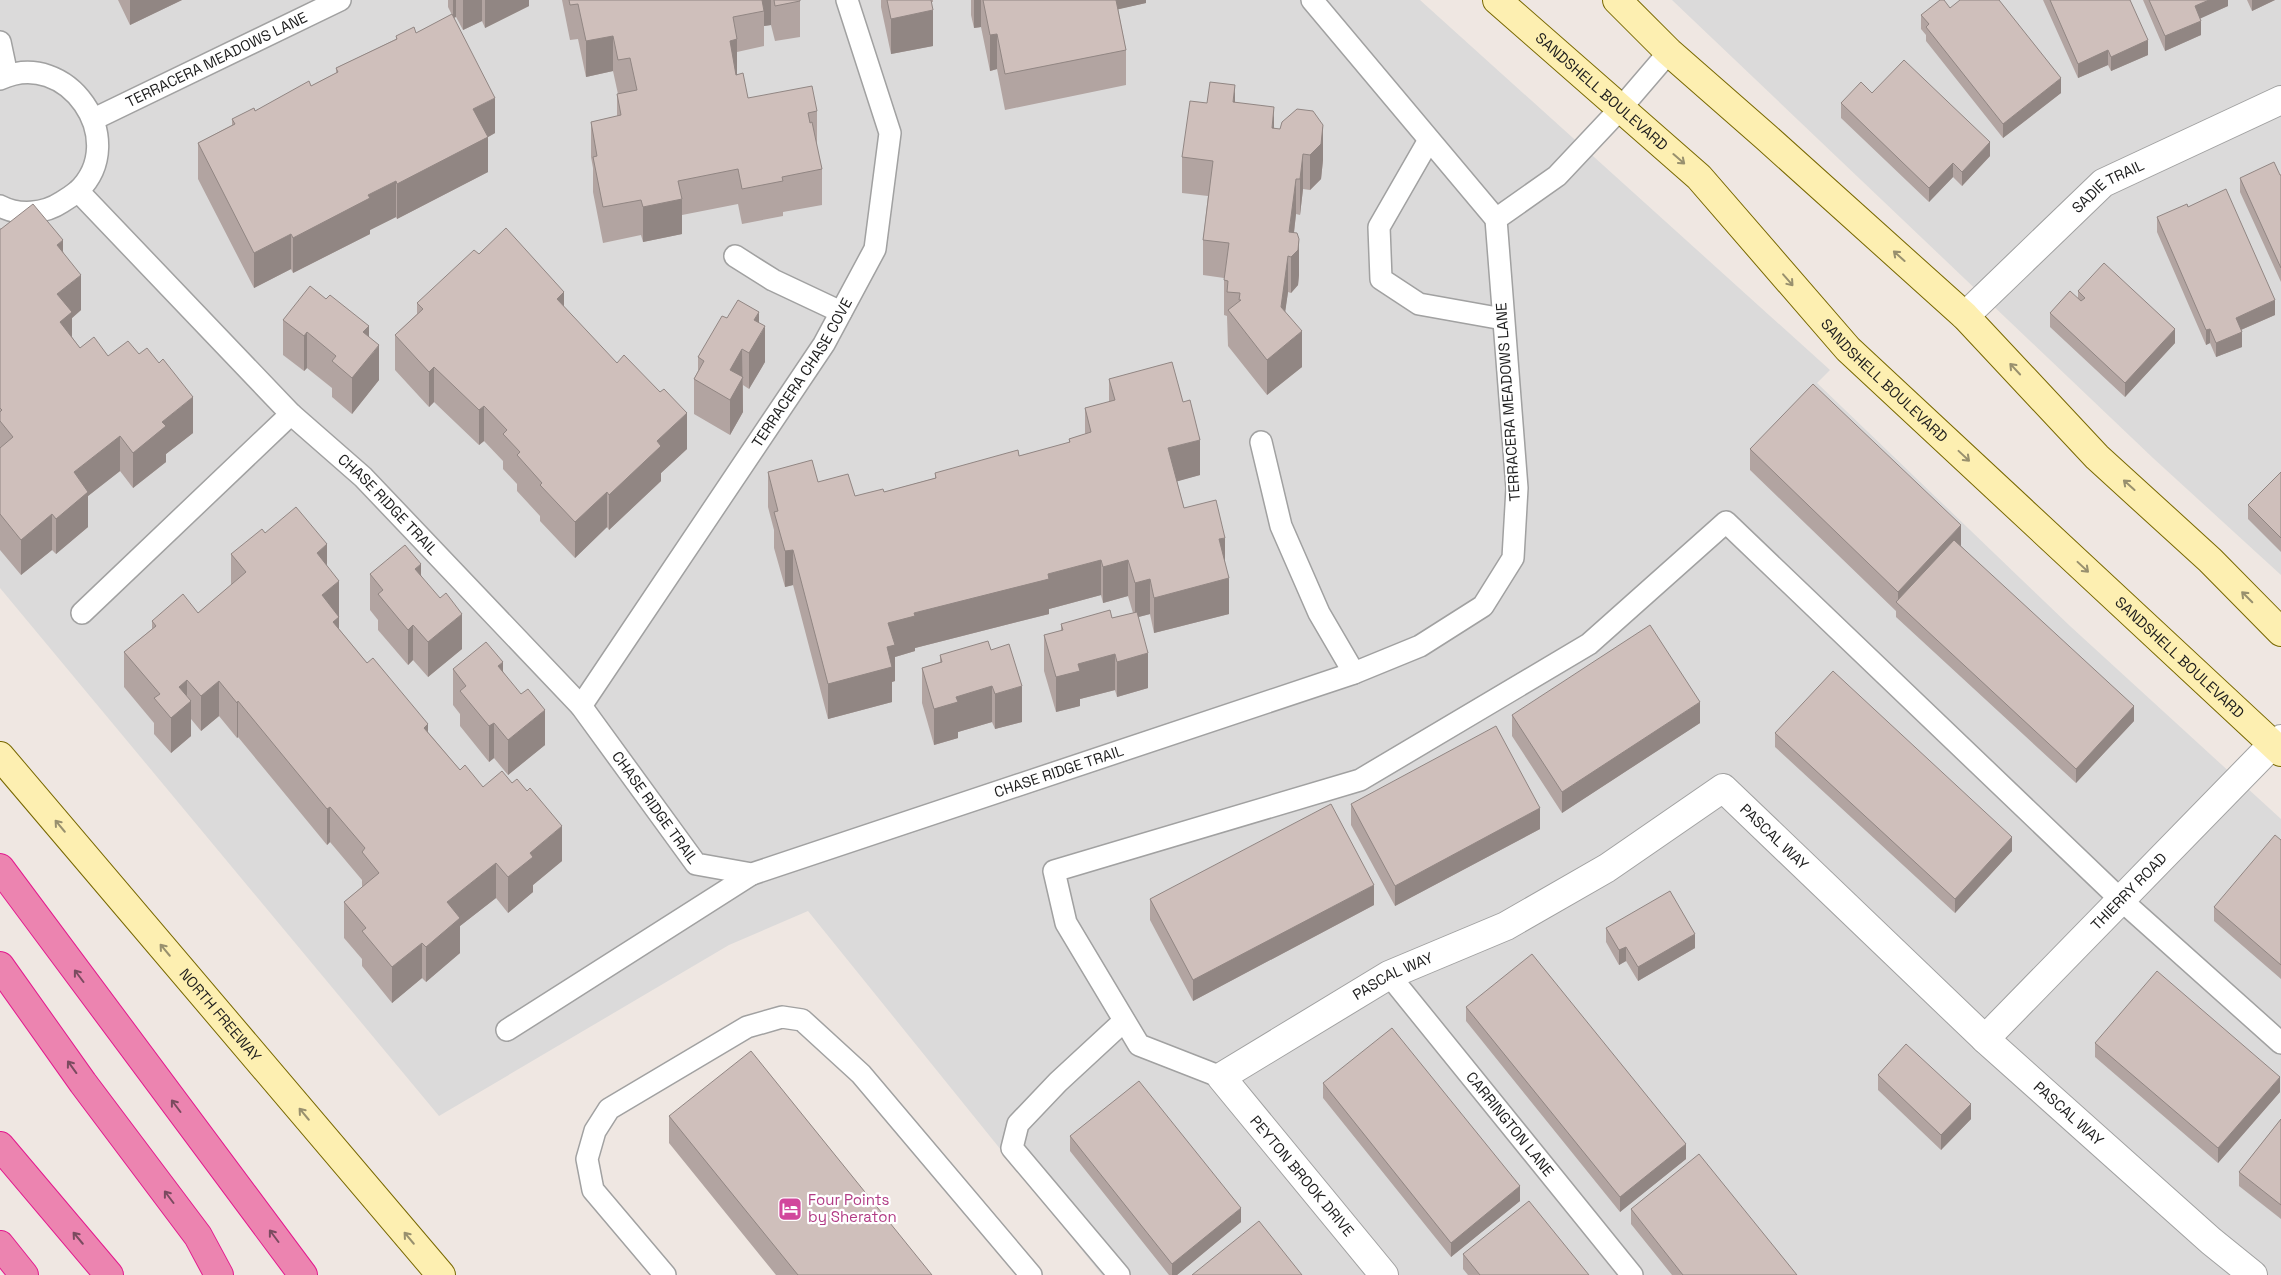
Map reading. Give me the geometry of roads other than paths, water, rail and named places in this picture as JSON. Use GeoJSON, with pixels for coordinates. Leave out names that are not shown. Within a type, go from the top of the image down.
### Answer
{"type":"FeatureCollection","features":[{"type":"Feature","properties":{"kind":"highway"},"geometry":{"type":"LineString","coordinates":[[0,868],[303,1275]]}},
{"type":"Feature","properties":{"kind":"highway"},"geometry":{"type":"LineString","coordinates":[[0,966],[83,1082],[198,1236],[219,1275]]}},
{"type":"Feature","properties":{"kind":"highway"},"geometry":{"type":"LineString","coordinates":[[0,1146],[109,1275]]}},
{"type":"Feature","properties":{"kind":"highway"},"geometry":{"type":"LineString","coordinates":[[0,1245],[24,1275]]}},
{"type":"Feature","properties":{"kind":"street","name":"SANDSHELL BOULEVARD"},"geometry":{"type":"LineString","coordinates":[[1498,0],[1699,177],[1848,349],[2278,745]]}},
{"type":"Feature","properties":{"kind":"street"},"geometry":{"type":"LineString","coordinates":[[1617,0],[1669,52],[1965,316],[2097,457],[2210,560],[2281,632]]}},
{"type":"Feature","properties":{"kind":"street","name":"SADIE TRAIL"},"geometry":{"type":"LineString","coordinates":[[1965,316],[2103,183],[2281,100]]}},
{"type":"Feature","properties":{"kind":"street","name":"THIERRY ROAD"},"geometry":{"type":"LineString","coordinates":[[1985,1039],[2120,899],[2278,745]]}},
{"type":"Feature","properties":{"kind":"street","name":"NORTH FREEWAY"},"geometry":{"type":"LineString","coordinates":[[0,756],[441,1275]]}},
{"type":"Feature","properties":{"kind":"street","name":"PASCAL WAY"},"geometry":{"type":"LineString","coordinates":[[1221,1077],[1389,975],[1506,926],[1607,868],[1723,788],[1985,1039],[2211,1241],[2253,1275]]}},
{"type":"Feature","properties":{"kind":"street","name":"PEYTON BROOK DRIVE"},"geometry":{"type":"LineString","coordinates":[[1221,1077],[1384,1275]]}},
{"type":"Feature","properties":{"kind":"lane","name":"TERRACERA MEADOWS LANE"},"geometry":{"type":"LineString","coordinates":[[94,119],[340,0]]}},
{"type":"Feature","properties":{"kind":"lane","name":"TERRACERA CHASE COVE"},"geometry":{"type":"LineString","coordinates":[[581,706],[824,344],[875,249],[890,133],[847,0]]}},
{"type":"Feature","properties":{"kind":"lane"},"geometry":{"type":"LineString","coordinates":[[1312,0],[1496,219],[1557,176],[1621,108],[1669,52]]}},
{"type":"Feature","properties":{"kind":"lane"},"geometry":{"type":"LineString","coordinates":[[0,42],[4,77],[33,73],[57,78],[82,98],[94,119],[98,147],[92,170],[78,191],[54,208],[30,213],[7,210],[0,206]]}},
{"type":"Feature","properties":{"kind":"lane"},"geometry":{"type":"LineString","coordinates":[[1429,140],[1379,227],[1381,279],[1419,304],[1503,320]]}},
{"type":"Feature","properties":{"kind":"lane","name":"CHASE RIDGE TRAIL"},"geometry":{"type":"LineString","coordinates":[[78,191],[291,414],[363,477],[581,706],[696,864],[752,874],[1354,673],[1420,646],[1483,606]]}},
{"type":"Feature","properties":{"kind":"lane","name":"TERRACERA MEADOWS LANE"},"geometry":{"type":"LineString","coordinates":[[1483,606],[1513,558],[1517,488],[1496,219]]}},
{"type":"Feature","properties":{"kind":"lane"},"geometry":{"type":"LineString","coordinates":[[735,256],[773,280],[841,312]]}},
{"type":"Feature","properties":{"kind":"lane"},"geometry":{"type":"LineString","coordinates":[[82,613],[291,414]]}},
{"type":"Feature","properties":{"kind":"lane"},"geometry":{"type":"LineString","coordinates":[[1261,442],[1281,526],[1320,613],[1354,673]]}},
{"type":"Feature","properties":{"kind":"lane"},"geometry":{"type":"LineString","coordinates":[[1221,1077],[1139,1045],[1066,924],[1054,871],[1360,780],[1589,644],[1726,522],[2120,899],[2281,1044]]}},
{"type":"Feature","properties":{"kind":"lane"},"geometry":{"type":"LineString","coordinates":[[506,1030],[752,874]]}},
{"type":"Feature","properties":{"kind":"lane","name":"CARRINGTON LANE"},"geometry":{"type":"LineString","coordinates":[[1389,975],[1632,1275]]}},
{"type":"Feature","properties":{"kind":"lane"},"geometry":{"type":"LineString","coordinates":[[665,1275],[593,1190],[587,1159],[595,1131],[610,1109],[748,1027],[782,1017],[802,1020],[860,1074],[1031,1275]]}},
{"type":"Feature","properties":{"kind":"lane"},"geometry":{"type":"LineString","coordinates":[[1120,1275],[1012,1148],[1018,1124],[1058,1082],[1124,1021]]}},
{"type":"Feature","properties":{"kind":"place","name":"Four Points by Sheraton"},"geometry":{"type":"Point","coordinates":[790,1209]}}]}
